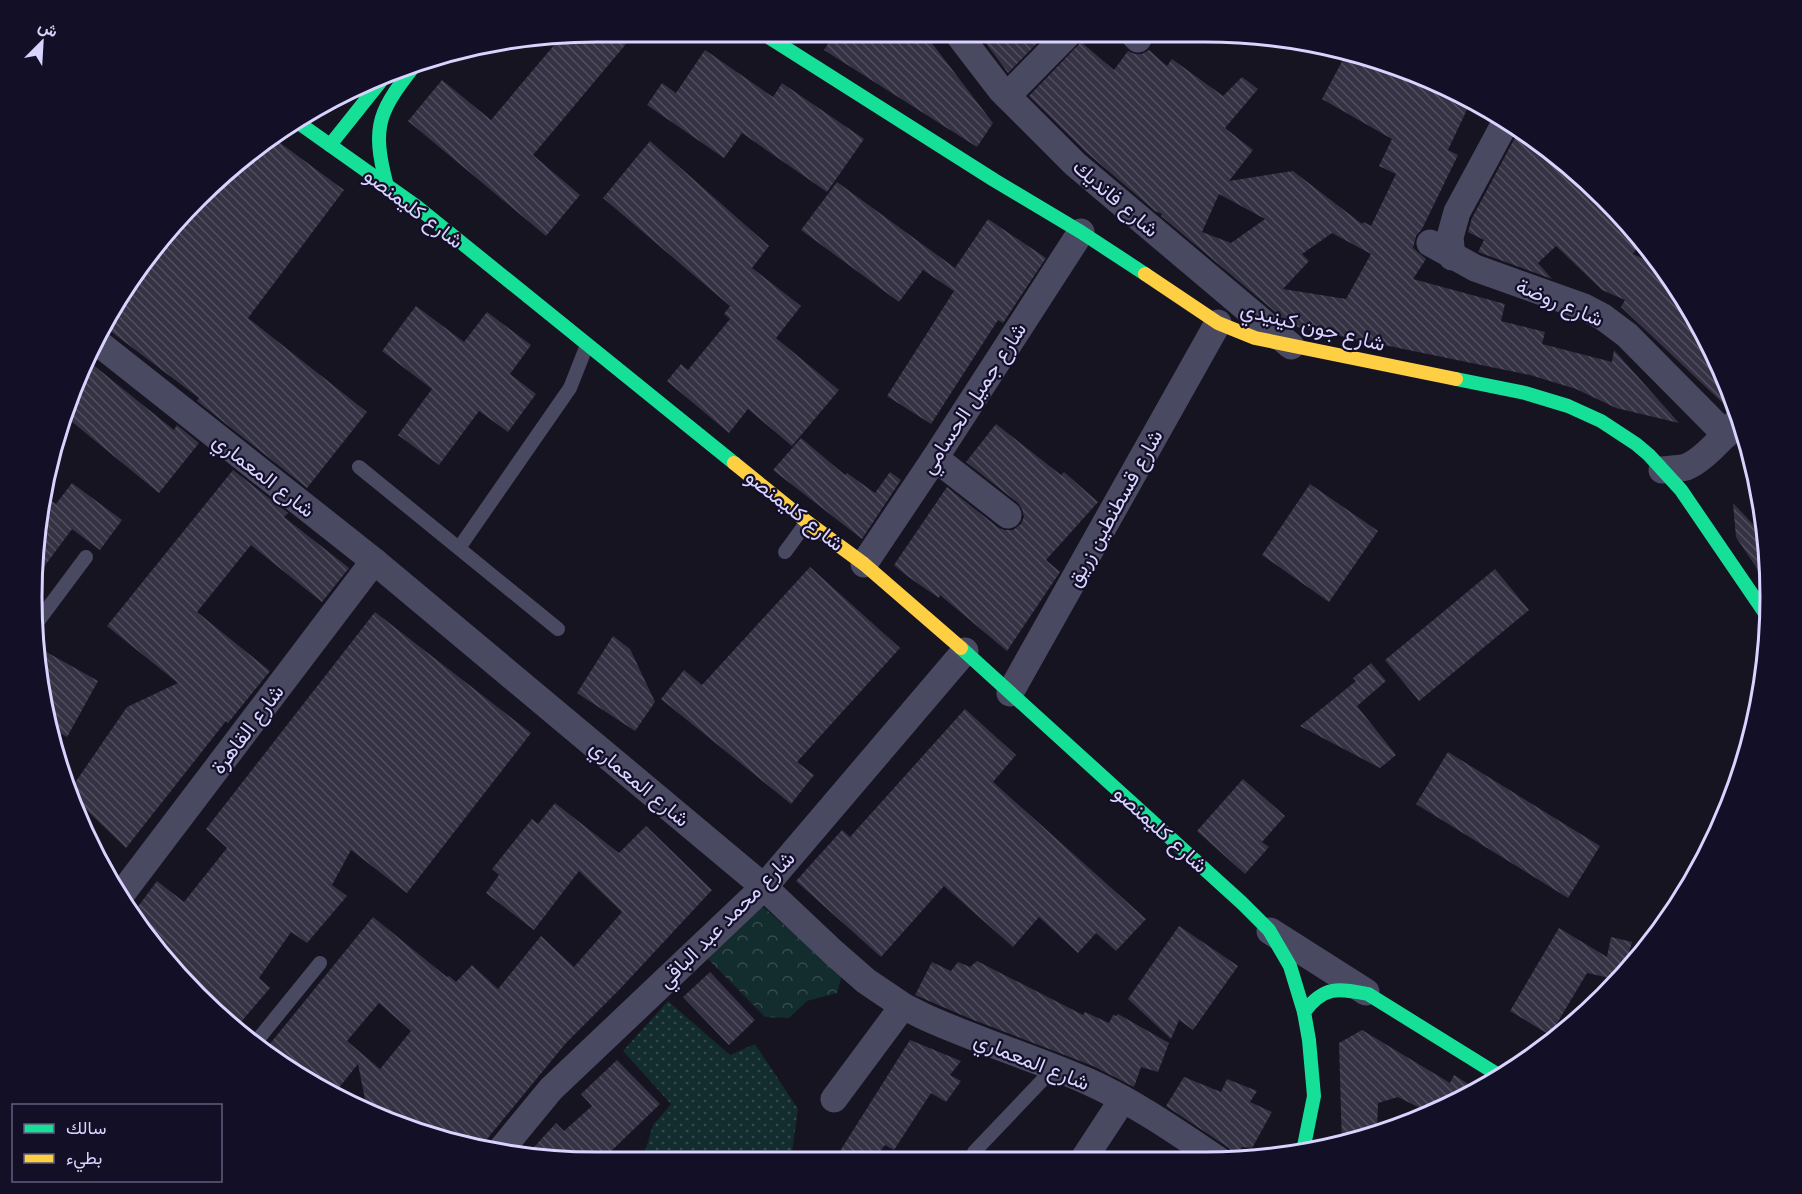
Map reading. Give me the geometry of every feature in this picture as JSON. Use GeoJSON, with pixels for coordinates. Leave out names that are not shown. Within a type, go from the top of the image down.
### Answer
{"type":"FeatureCollection","features":[{"type":"Feature","properties":{"kind":"street","name":"شارع جون كينيدي"},"geometry":{"type":"LineString","coordinates":[[776,42],[994,180],[1081,232],[1218,323],[1255,338],[1546,399],[1582,412],[1618,431],[1649,455],[1681,490],[1760,605]]}},
{"type":"Feature","properties":{"kind":"street","name":"شارع فانديك"},"geometry":{"type":"LineString","coordinates":[[968,42],[1008,96],[1075,164],[1291,346]]}},
{"type":"Feature","properties":{"kind":"street"},"geometry":{"type":"LineString","coordinates":[[1008,96],[1060,42]]}},
{"type":"Feature","properties":{"kind":"street"},"geometry":{"type":"LineString","coordinates":[[387,186],[378,139],[380,122],[385,107],[407,76]]}},
{"type":"Feature","properties":{"kind":"street"},"geometry":{"type":"LineString","coordinates":[[330,145],[375,89]]}},
{"type":"Feature","properties":{"kind":"street","name":"شارع كليمنصو"},"geometry":{"type":"LineString","coordinates":[[304,126],[416,206],[807,522],[864,564],[970,656],[1269,930],[1492,1071]]}},
{"type":"Feature","properties":{"kind":"street","name":"شارع روضة"},"geometry":{"type":"LineString","coordinates":[[1502,129],[1457,212],[1450,237],[1441,250],[1475,268],[1584,307],[1603,317],[1733,427]]}},
{"type":"Feature","properties":{"kind":"street","name":"شارع جميل الحسامي"},"geometry":{"type":"LineString","coordinates":[[864,564],[1081,232]]}},
{"type":"Feature","properties":{"kind":"street","name":"شارع قسطنطين زريق"},"geometry":{"type":"LineString","coordinates":[[1010,693],[1218,323]]}},
{"type":"Feature","properties":{"kind":"street","name":"شارع المعماري"},"geometry":{"type":"LineString","coordinates":[[102,346],[374,561],[769,891],[866,981],[903,1006],[950,1029],[1054,1068],[1123,1099],[1207,1152]]}},
{"type":"Feature","properties":{"kind":"street"},"geometry":{"type":"LineString","coordinates":[[1662,470],[1686,467],[1699,459],[1733,427]]}},
{"type":"Feature","properties":{"kind":"street"},"geometry":{"type":"LineString","coordinates":[[935,458],[1008,515]]}},
{"type":"Feature","properties":{"kind":"street"},"geometry":{"type":"LineString","coordinates":[[1694,509],[1694,476],[1699,459]]}},
{"type":"Feature","properties":{"kind":"street","name":"شارع القاهرة"},"geometry":{"type":"LineString","coordinates":[[126,889],[374,561]]}},
{"type":"Feature","properties":{"kind":"street","name":"شارع محمد عبد الباقي"},"geometry":{"type":"LineString","coordinates":[[506,1144],[551,1089],[769,891],[970,656]]}},
{"type":"Feature","properties":{"kind":"street","name":"شارع كليمنصو"},"geometry":{"type":"LineString","coordinates":[[1269,930],[1290,966],[1304,1012],[1309,1040],[1314,1096],[1309,1121],[1299,1143]]}},
{"type":"Feature","properties":{"kind":"street"},"geometry":{"type":"LineString","coordinates":[[1304,1012],[1314,998],[1322,992],[1346,990],[1368,994]]}},
{"type":"Feature","properties":{"kind":"street"},"geometry":{"type":"LineString","coordinates":[[834,1099],[903,1006]]}},
{"type":"Feature","properties":{"kind":"street"},"geometry":{"type":"LineString","coordinates":[[1314,1096],[1316,1140]]}},
{"type":"Feature","properties":{"kind":"street"},"geometry":{"type":"LineString","coordinates":[[1089,1152],[1123,1099]]}},
{"type":"Feature","properties":{"kind":"lane"},"geometry":{"type":"LineString","coordinates":[[459,548],[570,388],[587,344]]}},
{"type":"Feature","properties":{"kind":"lane"},"geometry":{"type":"LineString","coordinates":[[359,468],[558,629]]}},
{"type":"Feature","properties":{"kind":"lane"},"geometry":{"type":"LineString","coordinates":[[785,552],[807,522]]}},
{"type":"Feature","properties":{"kind":"lane"},"geometry":{"type":"LineString","coordinates":[[43,615],[86,557]]}},
{"type":"Feature","properties":{"kind":"lane"},"geometry":{"type":"LineString","coordinates":[[260,1037],[320,963]]}},
{"type":"Feature","properties":{"kind":"lane"},"geometry":{"type":"LineString","coordinates":[[974,1152],[1054,1068]]}},
{"type":"Feature","properties":{"kind":"green space"},"geometry":{"type":"Polygon","coordinates":[[[762,906],[842,975],[837,993],[807,1001],[789,1018],[765,1017],[707,958],[762,906]]]}},
{"type":"Feature","properties":{"kind":"green space"},"geometry":{"type":"Polygon","coordinates":[[[668,1001],[730,1055],[755,1044],[798,1109],[792,1152],[645,1152],[653,1125],[671,1104],[623,1051],[668,1001]]]}},
{"type":"Feature","properties":{"kind":"building"},"geometry":{"type":"Polygon","coordinates":[[[628,42],[533,155],[580,195],[546,236],[408,121],[442,80],[491,120],[555,44],[628,42]]]}},
{"type":"Feature","properties":{"kind":"building"},"geometry":{"type":"Polygon","coordinates":[[[829,42],[931,42],[993,123],[977,147],[824,50],[829,42]]]}},
{"type":"Feature","properties":{"kind":"building"},"geometry":{"type":"Polygon","coordinates":[[[985,42],[1038,42],[1008,73],[985,42]]]}},
{"type":"Feature","properties":{"kind":"building"},"geometry":{"type":"Polygon","coordinates":[[[1081,42],[1114,70],[1128,51],[1142,54],[1149,50],[1167,66],[1172,59],[1223,96],[1242,77],[1258,89],[1225,128],[1253,150],[1229,181],[1293,171],[1362,224],[1364,222],[1371,226],[1396,174],[1379,166],[1392,139],[1322,99],[1343,60],[1383,71],[1450,99],[1468,108],[1448,150],[1458,155],[1422,229],[1416,236],[1413,248],[1426,259],[1413,279],[1505,304],[1501,321],[1545,332],[1542,344],[1612,362],[1614,350],[1679,423],[1616,408],[1576,389],[1530,375],[1292,326],[1086,152],[1029,96],[1081,42]],[[1219,194],[1202,232],[1231,243],[1265,219],[1219,194]],[[1332,233],[1302,254],[1309,261],[1283,289],[1346,299],[1371,254],[1332,233]]]}},
{"type":"Feature","properties":{"kind":"building"},"geometry":{"type":"Polygon","coordinates":[[[705,50],[773,97],[782,83],[864,139],[827,192],[742,133],[724,158],[647,105],[662,83],[676,93],[705,50]]]}},
{"type":"Feature","properties":{"kind":"building"},"geometry":{"type":"Polygon","coordinates":[[[1515,137],[1571,180],[1622,231],[1636,249],[1633,254],[1646,260],[1686,320],[1703,352],[1726,406],[1621,307],[1625,300],[1602,290],[1556,246],[1538,263],[1552,279],[1478,252],[1484,240],[1468,232],[1472,218],[1515,137]]]}},
{"type":"Feature","properties":{"kind":"building"},"geometry":{"type":"Polygon","coordinates":[[[650,141],[769,246],[752,268],[801,306],[776,338],[839,390],[792,446],[748,409],[729,433],[667,381],[681,364],[688,370],[730,319],[724,314],[730,306],[603,198],[650,141]]]}},
{"type":"Feature","properties":{"kind":"building"},"geometry":{"type":"Polygon","coordinates":[[[280,143],[344,190],[248,318],[367,412],[307,488],[197,401],[199,398],[110,331],[157,259],[180,231],[231,180],[280,143]]]}},
{"type":"Feature","properties":{"kind":"building"},"geometry":{"type":"Polygon","coordinates":[[[837,182],[955,268],[988,219],[1046,258],[1003,323],[998,320],[931,424],[887,396],[954,291],[923,270],[899,302],[801,230],[837,182]]]}},
{"type":"Feature","properties":{"kind":"building"},"geometry":{"type":"Polygon","coordinates":[[[416,306],[464,342],[487,312],[531,345],[510,374],[536,394],[508,432],[479,411],[439,465],[398,435],[432,389],[382,351],[416,306]]]}},
{"type":"Feature","properties":{"kind":"building"},"geometry":{"type":"Polygon","coordinates":[[[93,365],[174,430],[177,425],[199,443],[159,493],[71,421],[93,365]]]}},
{"type":"Feature","properties":{"kind":"building"},"geometry":{"type":"Polygon","coordinates":[[[996,424],[1061,475],[1064,472],[1098,502],[1046,560],[1060,572],[1007,651],[940,595],[939,598],[894,565],[947,487],[999,528],[1013,530],[1021,524],[1024,517],[1018,503],[966,462],[996,424]]]}},
{"type":"Feature","properties":{"kind":"building"},"geometry":{"type":"Polygon","coordinates":[[[801,438],[845,475],[847,473],[875,493],[890,472],[901,480],[862,539],[773,470],[801,438]]]}},
{"type":"Feature","properties":{"kind":"building"},"geometry":{"type":"Polygon","coordinates":[[[233,470],[288,513],[284,517],[349,568],[322,602],[251,545],[197,612],[270,671],[228,723],[226,721],[126,848],[83,807],[74,784],[127,707],[178,683],[107,626],[233,470]]]}},
{"type":"Feature","properties":{"kind":"building"},"geometry":{"type":"Polygon","coordinates":[[[72,483],[122,520],[100,550],[72,529],[43,568],[51,501],[56,504],[72,483]]]}},
{"type":"Feature","properties":{"kind":"building"},"geometry":{"type":"Polygon","coordinates":[[[1310,484],[1378,531],[1329,602],[1262,555],[1310,484]]]}},
{"type":"Feature","properties":{"kind":"building"},"geometry":{"type":"Polygon","coordinates":[[[1733,503],[1755,527],[1759,572],[1736,537],[1733,503]]]}},
{"type":"Feature","properties":{"kind":"building"},"geometry":{"type":"Polygon","coordinates":[[[810,567],[900,648],[797,762],[814,775],[791,804],[661,699],[684,670],[702,685],[810,567]]]}},
{"type":"Feature","properties":{"kind":"building"},"geometry":{"type":"Polygon","coordinates":[[[1495,569],[1529,610],[1419,701],[1385,660],[1495,569]]]}},
{"type":"Feature","properties":{"kind":"building"},"geometry":{"type":"Polygon","coordinates":[[[375,612],[531,733],[407,893],[351,850],[332,885],[347,896],[307,943],[291,932],[259,978],[270,988],[241,1022],[180,963],[138,907],[157,881],[184,902],[227,848],[206,829],[375,612]]]}},
{"type":"Feature","properties":{"kind":"building"},"geometry":{"type":"Polygon","coordinates":[[[613,636],[630,649],[655,702],[635,731],[577,693],[613,636]]]}},
{"type":"Feature","properties":{"kind":"building"},"geometry":{"type":"Polygon","coordinates":[[[45,651],[98,681],[67,737],[59,733],[45,651]]]}},
{"type":"Feature","properties":{"kind":"building"},"geometry":{"type":"Polygon","coordinates":[[[1371,663],[1386,681],[1357,706],[1396,755],[1380,768],[1300,726],[1356,681],[1353,678],[1371,663]]]}},
{"type":"Feature","properties":{"kind":"building"},"geometry":{"type":"Polygon","coordinates":[[[965,709],[1016,755],[993,782],[1146,919],[1116,951],[1096,933],[1078,953],[1039,917],[1013,947],[944,886],[881,957],[796,881],[842,830],[850,837],[965,709]]]}},
{"type":"Feature","properties":{"kind":"building"},"geometry":{"type":"Polygon","coordinates":[[[1448,752],[1600,846],[1568,898],[1416,804],[1448,752]]]}},
{"type":"Feature","properties":{"kind":"building"},"geometry":{"type":"Polygon","coordinates":[[[1243,779],[1285,816],[1262,842],[1269,847],[1245,874],[1197,831],[1243,779]]]}},
{"type":"Feature","properties":{"kind":"building"},"geometry":{"type":"Polygon","coordinates":[[[555,803],[619,853],[646,826],[712,890],[566,1043],[486,1140],[419,1123],[365,1101],[358,1064],[339,1088],[319,1078],[270,1044],[373,917],[456,982],[472,965],[498,989],[541,936],[574,967],[622,912],[579,871],[534,930],[486,893],[499,875],[492,869],[532,819],[538,824],[555,803]],[[379,1003],[347,1041],[380,1069],[411,1031],[379,1003]]]}},
{"type":"Feature","properties":{"kind":"building"},"geometry":{"type":"Polygon","coordinates":[[[1179,926],[1238,966],[1193,1030],[1179,1020],[1171,1039],[1128,999],[1179,926]]]}},
{"type":"Feature","properties":{"kind":"building"},"geometry":{"type":"Polygon","coordinates":[[[1559,928],[1607,957],[1611,937],[1632,942],[1630,953],[1608,978],[1587,973],[1554,1028],[1547,1033],[1510,1011],[1559,928]]]}},
{"type":"Feature","properties":{"kind":"building"},"geometry":{"type":"Polygon","coordinates":[[[977,961],[1083,1015],[1085,1012],[1109,1023],[1113,1015],[1118,1014],[1169,1043],[1158,1072],[1141,1067],[1134,1087],[1093,1066],[915,995],[932,962],[951,971],[958,962],[970,967],[977,961]]]}},
{"type":"Feature","properties":{"kind":"building"},"geometry":{"type":"Polygon","coordinates":[[[710,972],[755,1020],[729,1045],[683,997],[710,972]]]}},
{"type":"Feature","properties":{"kind":"building"},"geometry":{"type":"Polygon","coordinates":[[[1362,1030],[1450,1083],[1454,1075],[1469,1085],[1421,1108],[1398,1097],[1378,1103],[1377,1125],[1342,1135],[1339,1043],[1362,1030]]]}},
{"type":"Feature","properties":{"kind":"building"},"geometry":{"type":"Polygon","coordinates":[[[910,1040],[961,1061],[950,1075],[961,1081],[946,1102],[931,1093],[894,1150],[885,1145],[880,1152],[839,1152],[910,1040]]]}},
{"type":"Feature","properties":{"kind":"building"},"geometry":{"type":"Polygon","coordinates":[[[617,1060],[660,1104],[610,1152],[533,1148],[556,1123],[564,1131],[592,1106],[581,1094],[617,1060]]]}},
{"type":"Feature","properties":{"kind":"building"},"geometry":{"type":"Polygon","coordinates":[[[1184,1077],[1221,1092],[1227,1079],[1257,1091],[1250,1102],[1272,1112],[1252,1148],[1242,1147],[1239,1151],[1232,1151],[1166,1106],[1184,1077]]]}},
{"type":"Feature","properties":{"kind":"traffic: fast"},"geometry":{"type":"LineString","coordinates":[[776,42],[1145,274]]}},
{"type":"Feature","properties":{"kind":"traffic: fast"},"geometry":{"type":"LineString","coordinates":[[387,186],[379,147],[379,132],[387,105],[407,75]]}},
{"type":"Feature","properties":{"kind":"traffic: fast"},"geometry":{"type":"LineString","coordinates":[[330,145],[375,89]]}},
{"type":"Feature","properties":{"kind":"traffic: fast"},"geometry":{"type":"LineString","coordinates":[[304,126],[416,206],[734,463]]}},
{"type":"Feature","properties":{"kind":"traffic: fast"},"geometry":{"type":"LineString","coordinates":[[1456,379],[1525,393],[1568,406],[1601,421],[1636,444],[1681,490],[1760,605]]}},
{"type":"Feature","properties":{"kind":"traffic: fast"},"geometry":{"type":"LineString","coordinates":[[961,648],[1269,930],[1290,966],[1304,1012],[1309,1040],[1314,1096],[1305,1142]]}},
{"type":"Feature","properties":{"kind":"traffic: fast"},"geometry":{"type":"LineString","coordinates":[[1304,1012],[1318,997],[1332,991],[1368,994],[1492,1071]]}},
{"type":"Feature","properties":{"kind":"traffic: slow"},"geometry":{"type":"LineString","coordinates":[[1145,274],[1218,323],[1255,338],[1456,379]]}},
{"type":"Feature","properties":{"kind":"traffic: slow"},"geometry":{"type":"LineString","coordinates":[[734,463],[807,522],[864,564],[961,648]]}}]}
